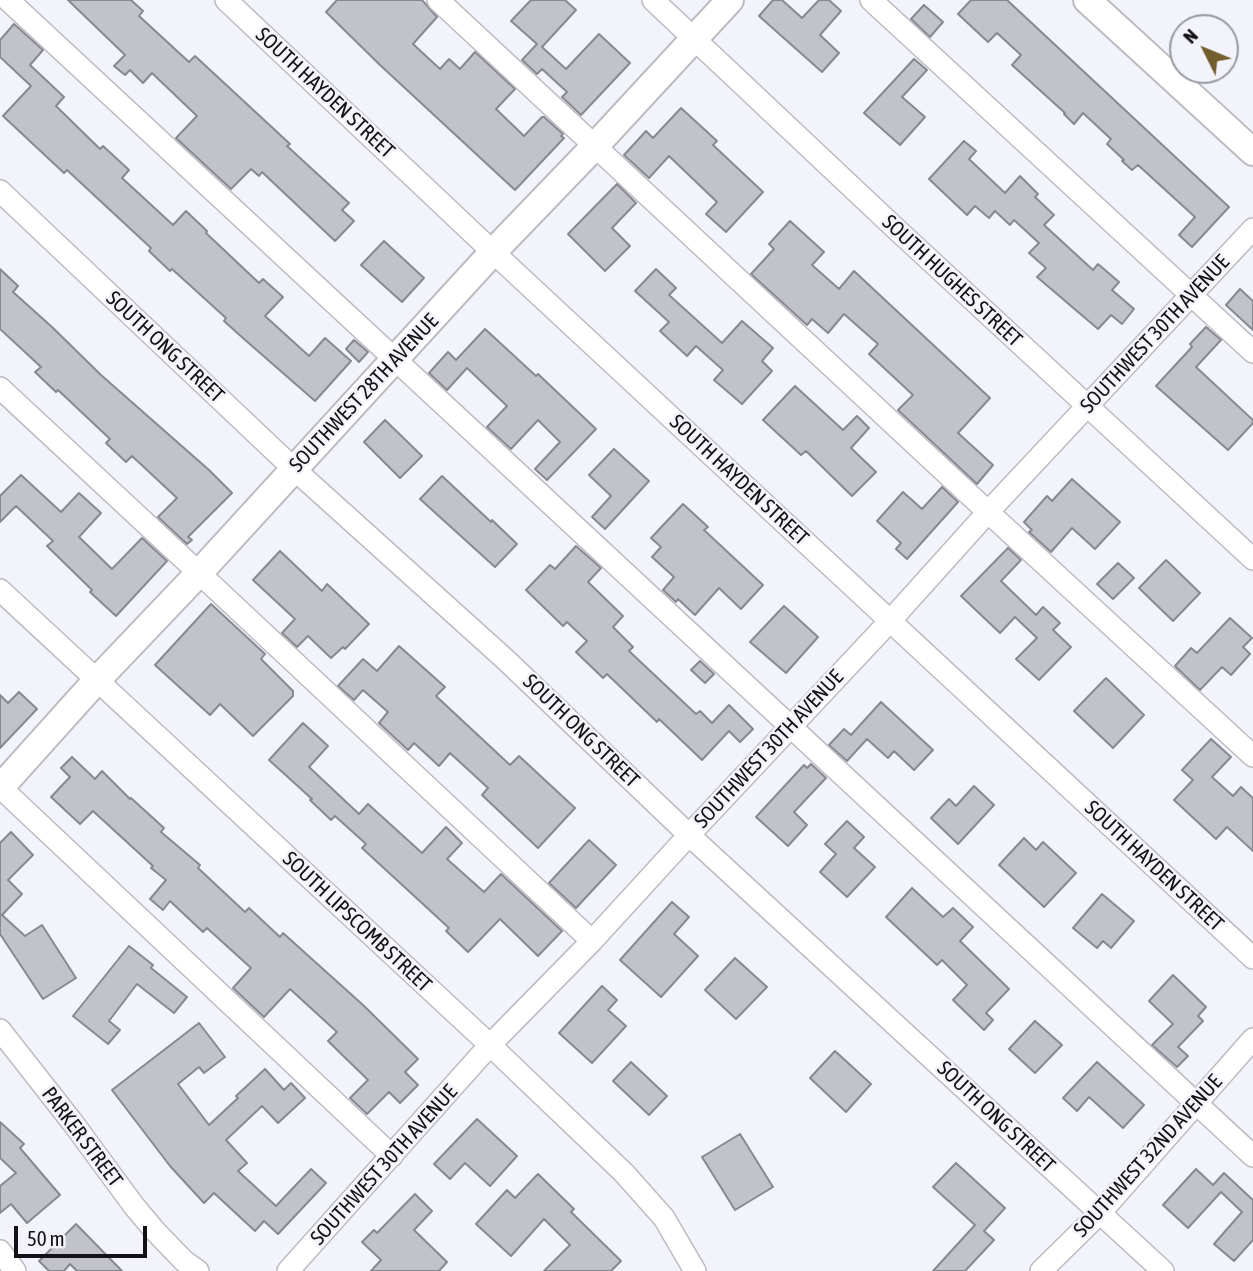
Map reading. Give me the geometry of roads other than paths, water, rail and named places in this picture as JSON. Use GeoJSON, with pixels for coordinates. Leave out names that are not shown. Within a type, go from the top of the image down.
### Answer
{"type":"FeatureCollection","features":[{"type":"Feature","properties":{"kind":"main road","name":"SOUTHWEST 28TH AVENUE"},"geometry":{"type":"LineString","coordinates":[[0,787],[730,0]]}},
{"type":"Feature","properties":{"kind":"main road"},"geometry":{"type":"LineString","coordinates":[[1087,0],[1253,152]]}},
{"type":"Feature","properties":{"kind":"street"},"geometry":{"type":"LineString","coordinates":[[8,0],[1253,1156]]}},
{"type":"Feature","properties":{"kind":"street","name":"SOUTH HAYDEN STREET"},"geometry":{"type":"LineString","coordinates":[[226,0],[1253,958]]}},
{"type":"Feature","properties":{"kind":"street"},"geometry":{"type":"LineString","coordinates":[[438,0],[1253,756]]}},
{"type":"Feature","properties":{"kind":"street","name":"SOUTH HUGHES STREET"},"geometry":{"type":"LineString","coordinates":[[653,0],[1253,559]]}},
{"type":"Feature","properties":{"kind":"street"},"geometry":{"type":"LineString","coordinates":[[871,0],[1253,352]]}},
{"type":"Feature","properties":{"kind":"street","name":"SOUTH ONG STREET"},"geometry":{"type":"LineString","coordinates":[[0,191],[294,469],[506,660],[689,835],[1163,1271]]}},
{"type":"Feature","properties":{"kind":"street","name":"SOUTHWEST 30TH AVENUE"},"geometry":{"type":"LineString","coordinates":[[288,1271],[490,1045],[592,941],[1253,229]]}},
{"type":"Feature","properties":{"kind":"street"},"geometry":{"type":"LineString","coordinates":[[0,388],[592,941]]}},
{"type":"Feature","properties":{"kind":"street","name":"SOUTH LIPSCOMB STREET"},"geometry":{"type":"LineString","coordinates":[[0,590],[624,1173],[664,1218],[695,1271]]}},
{"type":"Feature","properties":{"kind":"street"},"geometry":{"type":"LineString","coordinates":[[0,787],[392,1156]]}},
{"type":"Feature","properties":{"kind":"street","name":"PARKER STREET"},"geometry":{"type":"LineString","coordinates":[[0,1030],[134,1206],[184,1261],[198,1271]]}},
{"type":"Feature","properties":{"kind":"street","name":"SOUTHWEST 32ND AVENUE"},"geometry":{"type":"LineString","coordinates":[[1041,1271],[1100,1213],[1253,1039]]}},
{"type":"Feature","properties":{"kind":"street"},"geometry":{"type":"LineString","coordinates":[[0,1251],[15,1271]]}}]}
